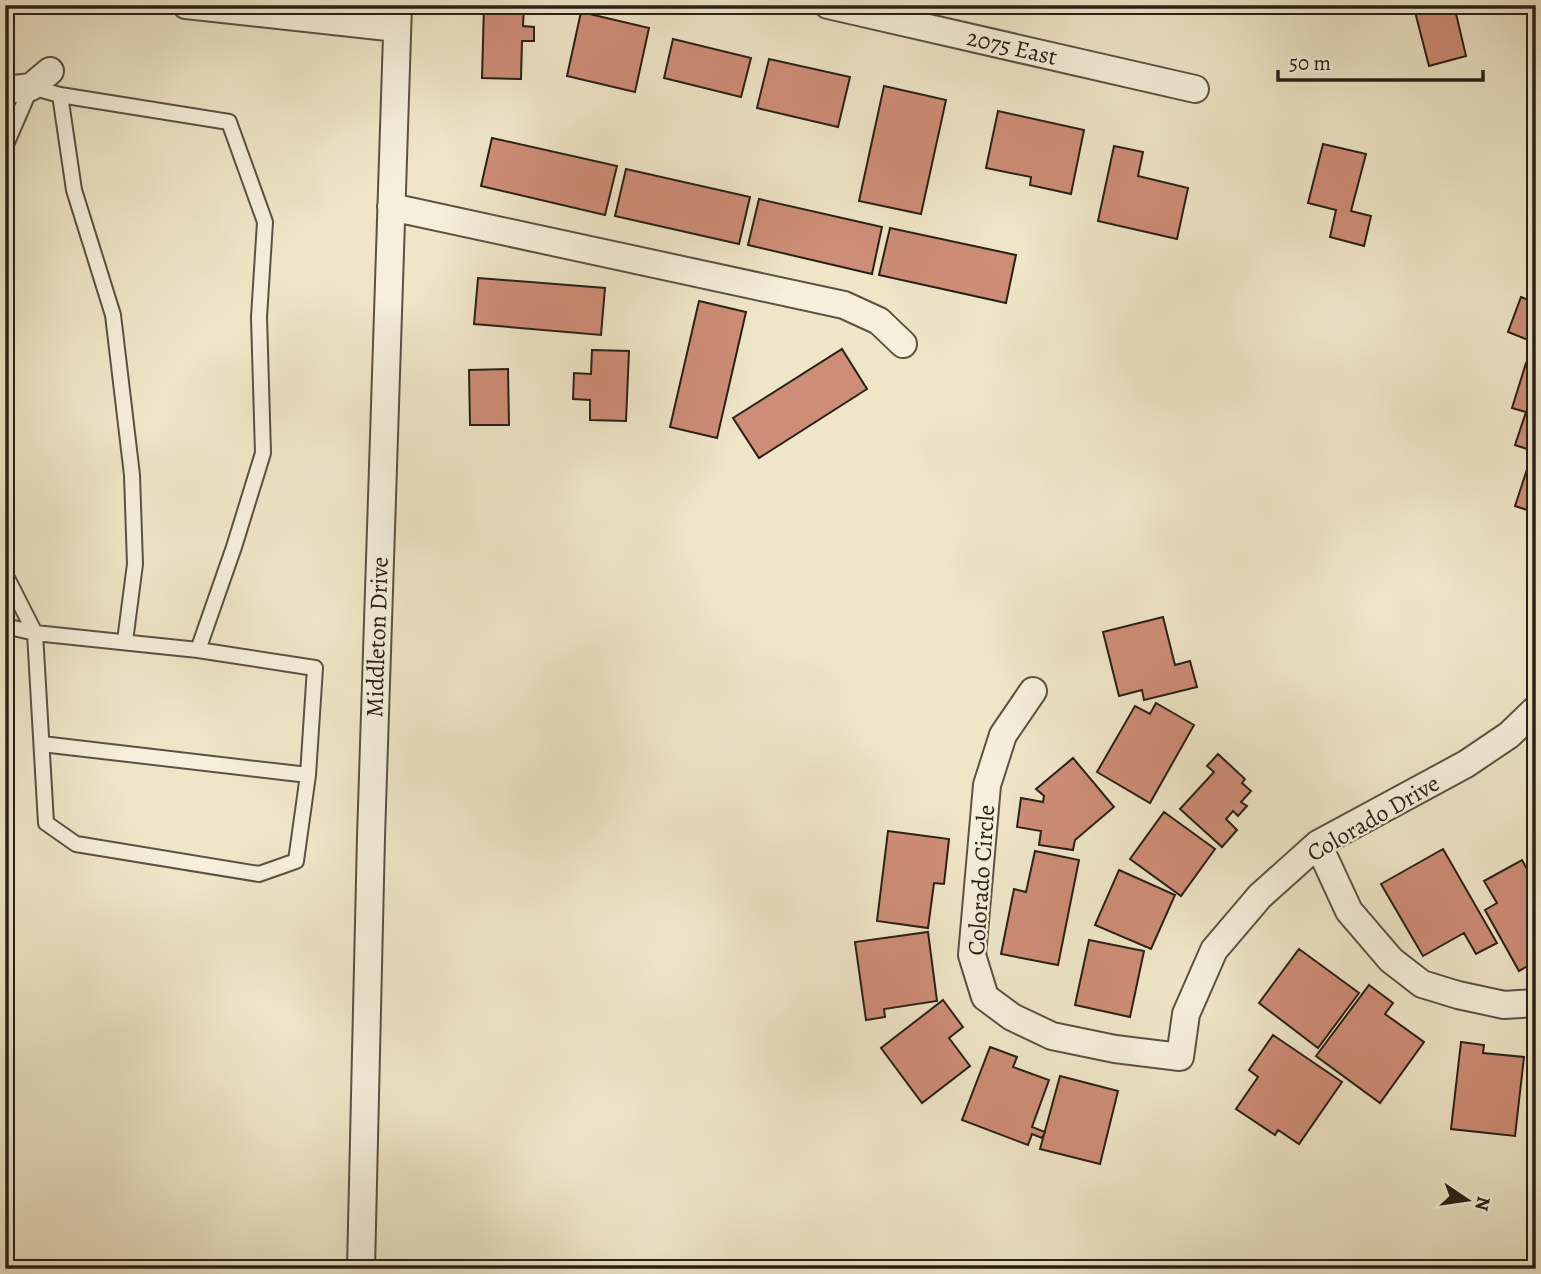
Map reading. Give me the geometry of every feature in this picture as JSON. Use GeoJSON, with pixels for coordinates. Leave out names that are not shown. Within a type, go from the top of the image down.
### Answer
{"type":"FeatureCollection","features":[{"type":"Feature","properties":{"kind":"street"},"geometry":{"type":"LineString","coordinates":[[186,5],[397,16]]}},
{"type":"Feature","properties":{"kind":"street","name":"2075 East"},"geometry":{"type":"LineString","coordinates":[[828,5],[1195,89]]}},
{"type":"Feature","properties":{"kind":"street","name":"Middleton Drive"},"geometry":{"type":"LineString","coordinates":[[361,1269],[371,824],[397,16]]}},
{"type":"Feature","properties":{"kind":"street"},"geometry":{"type":"LineString","coordinates":[[391,207],[844,305],[879,321],[903,344]]}},
{"type":"Feature","properties":{"kind":"street","name":"Colorado Circle"},"geometry":{"type":"LineString","coordinates":[[1033,691],[1003,736],[987,785],[972,955],[985,997],[1012,1017],[1052,1035],[1115,1049],[1180,1057]]}},
{"type":"Feature","properties":{"kind":"street","name":"Colorado Drive"},"geometry":{"type":"LineString","coordinates":[[1180,1057],[1186,1014],[1214,950],[1260,896],[1318,844],[1466,764],[1509,735],[1536,709]]}},
{"type":"Feature","properties":{"kind":"street"},"geometry":{"type":"LineString","coordinates":[[1318,844],[1349,911],[1391,960],[1422,984],[1504,1005],[1536,1003]]}},
{"type":"Feature","properties":{"kind":"lane"},"geometry":{"type":"LineString","coordinates":[[5,147],[36,86]]}},
{"type":"Feature","properties":{"kind":"lane"},"geometry":{"type":"LineString","coordinates":[[36,86],[74,190],[113,315],[132,488],[135,564],[125,641]]}},
{"type":"Feature","properties":{"kind":"lane"},"geometry":{"type":"LineString","coordinates":[[36,86],[229,122],[265,222],[259,317],[263,453],[198,650]]}},
{"type":"Feature","properties":{"kind":"lane"},"geometry":{"type":"LineString","coordinates":[[5,575],[35,633],[46,823],[76,844],[259,874],[296,861],[308,775],[315,668],[198,650],[35,633],[5,626]]}},
{"type":"Feature","properties":{"kind":"lane"},"geometry":{"type":"LineString","coordinates":[[42,744],[308,775]]}},
{"type":"Feature","properties":{"kind":"building"},"geometry":{"type":"Polygon","coordinates":[[[484,5],[524,5],[523,26],[534,27],[534,41],[522,41],[521,79],[482,78],[484,5]]]}},
{"type":"Feature","properties":{"kind":"building"},"geometry":{"type":"Polygon","coordinates":[[[1425,5],[1454,5],[1466,56],[1429,66],[1414,8],[1425,5]]]}},
{"type":"Feature","properties":{"kind":"building"},"geometry":{"type":"Polygon","coordinates":[[[581,12],[649,28],[635,92],[567,76],[581,12]]]}},
{"type":"Feature","properties":{"kind":"building"},"geometry":{"type":"Polygon","coordinates":[[[673,39],[751,58],[741,97],[664,78],[673,39]]]}},
{"type":"Feature","properties":{"kind":"building"},"geometry":{"type":"Polygon","coordinates":[[[769,59],[850,77],[838,127],[757,108],[769,59]]]}},
{"type":"Feature","properties":{"kind":"building"},"geometry":{"type":"Polygon","coordinates":[[[884,86],[946,100],[921,214],[859,201],[884,86]]]}},
{"type":"Feature","properties":{"kind":"building"},"geometry":{"type":"Polygon","coordinates":[[[998,111],[1084,130],[1071,194],[1030,185],[1031,177],[986,168],[998,111]]]}},
{"type":"Feature","properties":{"kind":"building"},"geometry":{"type":"Polygon","coordinates":[[[492,138],[617,166],[605,215],[481,186],[492,138]]]}},
{"type":"Feature","properties":{"kind":"building"},"geometry":{"type":"Polygon","coordinates":[[[1323,144],[1366,154],[1351,211],[1371,216],[1364,246],[1330,237],[1336,210],[1308,203],[1323,144]]]}},
{"type":"Feature","properties":{"kind":"building"},"geometry":{"type":"Polygon","coordinates":[[[1114,146],[1143,152],[1138,176],[1188,188],[1177,239],[1098,221],[1114,146]]]}},
{"type":"Feature","properties":{"kind":"building"},"geometry":{"type":"Polygon","coordinates":[[[626,169],[750,197],[739,244],[615,216],[626,169]]]}},
{"type":"Feature","properties":{"kind":"building"},"geometry":{"type":"Polygon","coordinates":[[[759,199],[882,227],[872,274],[748,245],[759,199]]]}},
{"type":"Feature","properties":{"kind":"building"},"geometry":{"type":"Polygon","coordinates":[[[890,228],[1016,255],[1006,303],[879,275],[890,228]]]}},
{"type":"Feature","properties":{"kind":"building"},"geometry":{"type":"Polygon","coordinates":[[[478,278],[605,288],[601,335],[474,324],[478,278]]]}},
{"type":"Feature","properties":{"kind":"building"},"geometry":{"type":"Polygon","coordinates":[[[1521,297],[1536,303],[1536,343],[1508,332],[1521,297]]]}},
{"type":"Feature","properties":{"kind":"building"},"geometry":{"type":"Polygon","coordinates":[[[699,301],[746,312],[717,438],[670,427],[699,301]]]}},
{"type":"Feature","properties":{"kind":"building"},"geometry":{"type":"Polygon","coordinates":[[[842,349],[867,389],[759,458],[733,418],[842,349]]]}},
{"type":"Feature","properties":{"kind":"building"},"geometry":{"type":"Polygon","coordinates":[[[592,350],[629,351],[626,421],[590,420],[590,400],[573,399],[574,373],[591,374],[592,350]]]}},
{"type":"Feature","properties":{"kind":"building"},"geometry":{"type":"Polygon","coordinates":[[[1526,363],[1536,367],[1536,513],[1515,506],[1533,451],[1515,445],[1526,412],[1512,408],[1526,363]]]}},
{"type":"Feature","properties":{"kind":"building"},"geometry":{"type":"Polygon","coordinates":[[[508,369],[509,425],[470,425],[469,370],[508,369]]]}},
{"type":"Feature","properties":{"kind":"building"},"geometry":{"type":"Polygon","coordinates":[[[1163,617],[1175,665],[1190,661],[1197,687],[1144,700],[1142,690],[1119,696],[1103,632],[1163,617]]]}},
{"type":"Feature","properties":{"kind":"building"},"geometry":{"type":"Polygon","coordinates":[[[1156,703],[1194,725],[1150,803],[1097,772],[1135,706],[1150,714],[1156,703]]]}},
{"type":"Feature","properties":{"kind":"building"},"geometry":{"type":"Polygon","coordinates":[[[1218,754],[1245,779],[1242,783],[1251,791],[1241,802],[1247,806],[1238,816],[1233,811],[1226,819],[1237,830],[1222,847],[1180,809],[1214,772],[1207,766],[1218,754]]]}},
{"type":"Feature","properties":{"kind":"building"},"geometry":{"type":"Polygon","coordinates":[[[1073,758],[1114,807],[1075,840],[1073,850],[1039,845],[1041,831],[1017,827],[1021,798],[1043,802],[1044,796],[1036,789],[1073,758]]]}},
{"type":"Feature","properties":{"kind":"building"},"geometry":{"type":"Polygon","coordinates":[[[1164,812],[1215,849],[1181,896],[1130,859],[1164,812]]]}},
{"type":"Feature","properties":{"kind":"building"},"geometry":{"type":"Polygon","coordinates":[[[888,831],[949,839],[944,884],[934,883],[928,928],[877,921],[888,831]]]}},
{"type":"Feature","properties":{"kind":"building"},"geometry":{"type":"Polygon","coordinates":[[[1443,849],[1497,943],[1476,954],[1464,933],[1423,956],[1381,884],[1443,849]]]}},
{"type":"Feature","properties":{"kind":"building"},"geometry":{"type":"Polygon","coordinates":[[[1035,851],[1079,860],[1058,965],[1001,954],[1014,889],[1026,892],[1035,851]]]}},
{"type":"Feature","properties":{"kind":"building"},"geometry":{"type":"Polygon","coordinates":[[[1522,860],[1536,885],[1536,961],[1519,971],[1485,910],[1497,903],[1484,881],[1522,860]]]}},
{"type":"Feature","properties":{"kind":"building"},"geometry":{"type":"Polygon","coordinates":[[[1119,870],[1175,895],[1151,949],[1095,925],[1119,870]]]}},
{"type":"Feature","properties":{"kind":"building"},"geometry":{"type":"Polygon","coordinates":[[[928,932],[937,1001],[884,1009],[885,1017],[866,1020],[855,942],[928,932]]]}},
{"type":"Feature","properties":{"kind":"building"},"geometry":{"type":"Polygon","coordinates":[[[1089,940],[1144,951],[1130,1017],[1075,1005],[1089,940]]]}},
{"type":"Feature","properties":{"kind":"building"},"geometry":{"type":"Polygon","coordinates":[[[1299,949],[1359,993],[1318,1048],[1259,1003],[1299,949]]]}},
{"type":"Feature","properties":{"kind":"building"},"geometry":{"type":"Polygon","coordinates":[[[1369,985],[1393,1003],[1385,1014],[1424,1042],[1380,1103],[1316,1056],[1369,985]]]}},
{"type":"Feature","properties":{"kind":"building"},"geometry":{"type":"Polygon","coordinates":[[[943,1000],[963,1027],[949,1038],[970,1066],[922,1103],[881,1048],[943,1000]]]}},
{"type":"Feature","properties":{"kind":"building"},"geometry":{"type":"Polygon","coordinates":[[[1273,1035],[1342,1082],[1299,1144],[1278,1130],[1275,1135],[1236,1109],[1258,1077],[1249,1070],[1273,1035]]]}},
{"type":"Feature","properties":{"kind":"building"},"geometry":{"type":"Polygon","coordinates":[[[1461,1042],[1484,1045],[1483,1053],[1524,1057],[1515,1136],[1451,1129],[1461,1042]]]}},
{"type":"Feature","properties":{"kind":"building"},"geometry":{"type":"Polygon","coordinates":[[[990,1047],[1017,1057],[1013,1067],[1049,1080],[1032,1127],[1045,1132],[1042,1138],[1032,1134],[1028,1145],[962,1120],[990,1047]]]}},
{"type":"Feature","properties":{"kind":"building"},"geometry":{"type":"Polygon","coordinates":[[[1536,1053],[1536,1139],[1528,1054],[1536,1053]]]}},
{"type":"Feature","properties":{"kind":"building"},"geometry":{"type":"Polygon","coordinates":[[[1060,1076],[1118,1091],[1100,1164],[1040,1149],[1060,1076]]]}}]}
